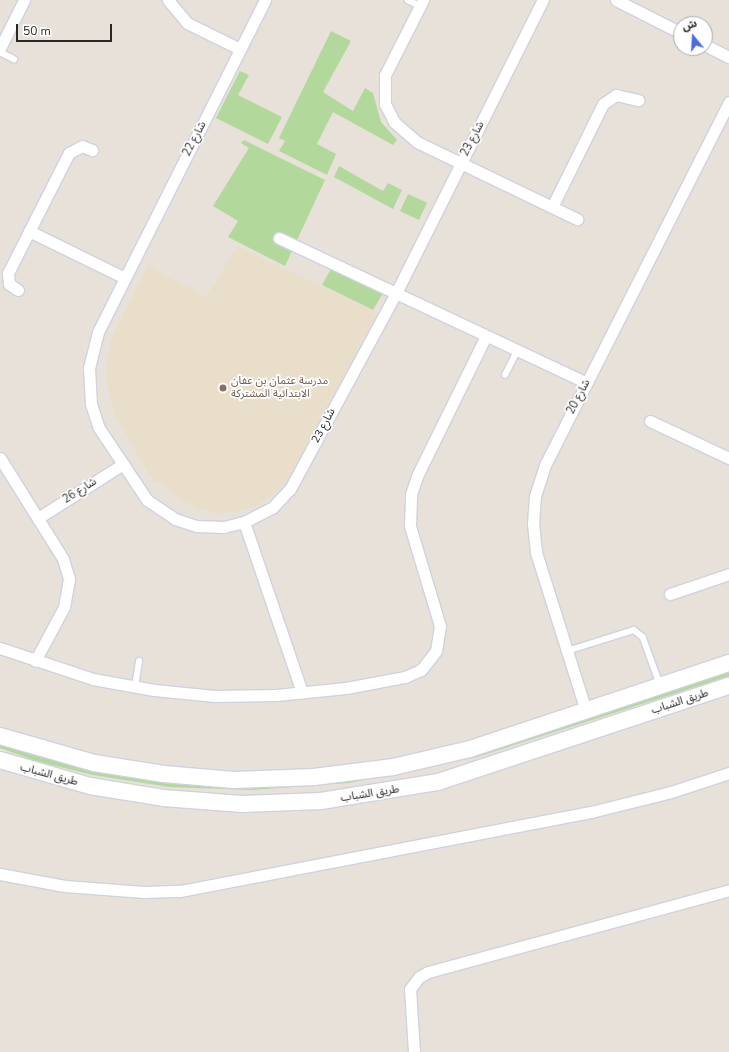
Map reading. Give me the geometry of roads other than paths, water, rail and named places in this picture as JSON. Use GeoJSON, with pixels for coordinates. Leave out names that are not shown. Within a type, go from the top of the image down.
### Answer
{"type":"FeatureCollection","features":[{"type":"Feature","properties":{"kind":"main road","name":"طريق الشباب"},"geometry":{"type":"LineString","coordinates":[[0,736],[60,755],[129,769],[199,778],[274,779],[353,773],[432,759],[586,711],[729,663]]}},
{"type":"Feature","properties":{"kind":"main road","name":"طريق الشباب"},"geometry":{"type":"LineString","coordinates":[[0,760],[90,786],[163,798],[242,804],[321,801],[438,782],[729,686]]}},
{"type":"Feature","properties":{"kind":"street"},"geometry":{"type":"LineString","coordinates":[[0,48],[24,0]]}},
{"type":"Feature","properties":{"kind":"street"},"geometry":{"type":"LineString","coordinates":[[168,0],[187,23],[240,49]]}},
{"type":"Feature","properties":{"kind":"street","name":"شارع 22"},"geometry":{"type":"LineString","coordinates":[[125,278],[265,0]]}},
{"type":"Feature","properties":{"kind":"street","name":"شارع 23"},"geometry":{"type":"LineString","coordinates":[[125,278],[94,344],[88,379],[94,416],[123,464],[147,500],[175,519],[210,528],[244,522],[272,508],[290,489],[396,293],[543,0]]}},
{"type":"Feature","properties":{"kind":"street"},"geometry":{"type":"LineString","coordinates":[[616,0],[673,29]]}},
{"type":"Feature","properties":{"kind":"street"},"geometry":{"type":"LineString","coordinates":[[422,3],[385,75],[385,104],[394,122],[408,137],[577,219]]}},
{"type":"Feature","properties":{"kind":"street"},"geometry":{"type":"LineString","coordinates":[[713,49],[729,57]]}},
{"type":"Feature","properties":{"kind":"street"},"geometry":{"type":"LineString","coordinates":[[552,207],[603,104],[616,95],[638,100]]}},
{"type":"Feature","properties":{"kind":"street","name":"شارع 20"},"geometry":{"type":"LineString","coordinates":[[586,711],[536,552],[533,510],[545,465],[729,102]]}},
{"type":"Feature","properties":{"kind":"street"},"geometry":{"type":"LineString","coordinates":[[18,290],[9,284],[8,273],[69,153],[82,146],[92,150]]}},
{"type":"Feature","properties":{"kind":"street"},"geometry":{"type":"LineString","coordinates":[[29,231],[125,278]]}},
{"type":"Feature","properties":{"kind":"street"},"geometry":{"type":"LineString","coordinates":[[279,238],[586,383]]}},
{"type":"Feature","properties":{"kind":"street"},"geometry":{"type":"LineString","coordinates":[[0,648],[35,661],[93,679],[134,687],[215,696],[302,692],[405,677],[427,665],[436,650],[440,626],[413,538],[409,504],[418,474],[486,336]]}},
{"type":"Feature","properties":{"kind":"street"},"geometry":{"type":"LineString","coordinates":[[650,421],[729,458]]}},
{"type":"Feature","properties":{"kind":"street"},"geometry":{"type":"LineString","coordinates":[[0,458],[63,559],[68,590],[64,607],[35,661]]}},
{"type":"Feature","properties":{"kind":"street","name":"شارع 26"},"geometry":{"type":"LineString","coordinates":[[38,518],[123,464]]}},
{"type":"Feature","properties":{"kind":"street"},"geometry":{"type":"LineString","coordinates":[[244,522],[302,692]]}},
{"type":"Feature","properties":{"kind":"street"},"geometry":{"type":"LineString","coordinates":[[670,594],[729,574]]}},
{"type":"Feature","properties":{"kind":"street"},"geometry":{"type":"LineString","coordinates":[[0,874],[65,886],[144,892],[180,891],[591,812],[671,792],[729,773]]}},
{"type":"Feature","properties":{"kind":"street"},"geometry":{"type":"LineString","coordinates":[[414,1052],[410,989],[419,977],[428,972],[729,890]]}},
{"type":"Feature","properties":{"kind":"lane"},"geometry":{"type":"LineString","coordinates":[[408,0],[422,3]]}},
{"type":"Feature","properties":{"kind":"lane"},"geometry":{"type":"LineString","coordinates":[[0,52],[14,59]]}},
{"type":"Feature","properties":{"kind":"lane"},"geometry":{"type":"LineString","coordinates":[[505,375],[518,350]]}},
{"type":"Feature","properties":{"kind":"lane"},"geometry":{"type":"LineString","coordinates":[[567,651],[634,630],[643,637],[661,686]]}},
{"type":"Feature","properties":{"kind":"lane"},"geometry":{"type":"LineString","coordinates":[[134,687],[139,661]]}},
{"type":"Feature","properties":{"kind":"place","name":"مدرسة عثمان بن عفان الابتدائية المشتركة"},"geometry":{"type":"Point","coordinates":[223,388]}}]}
